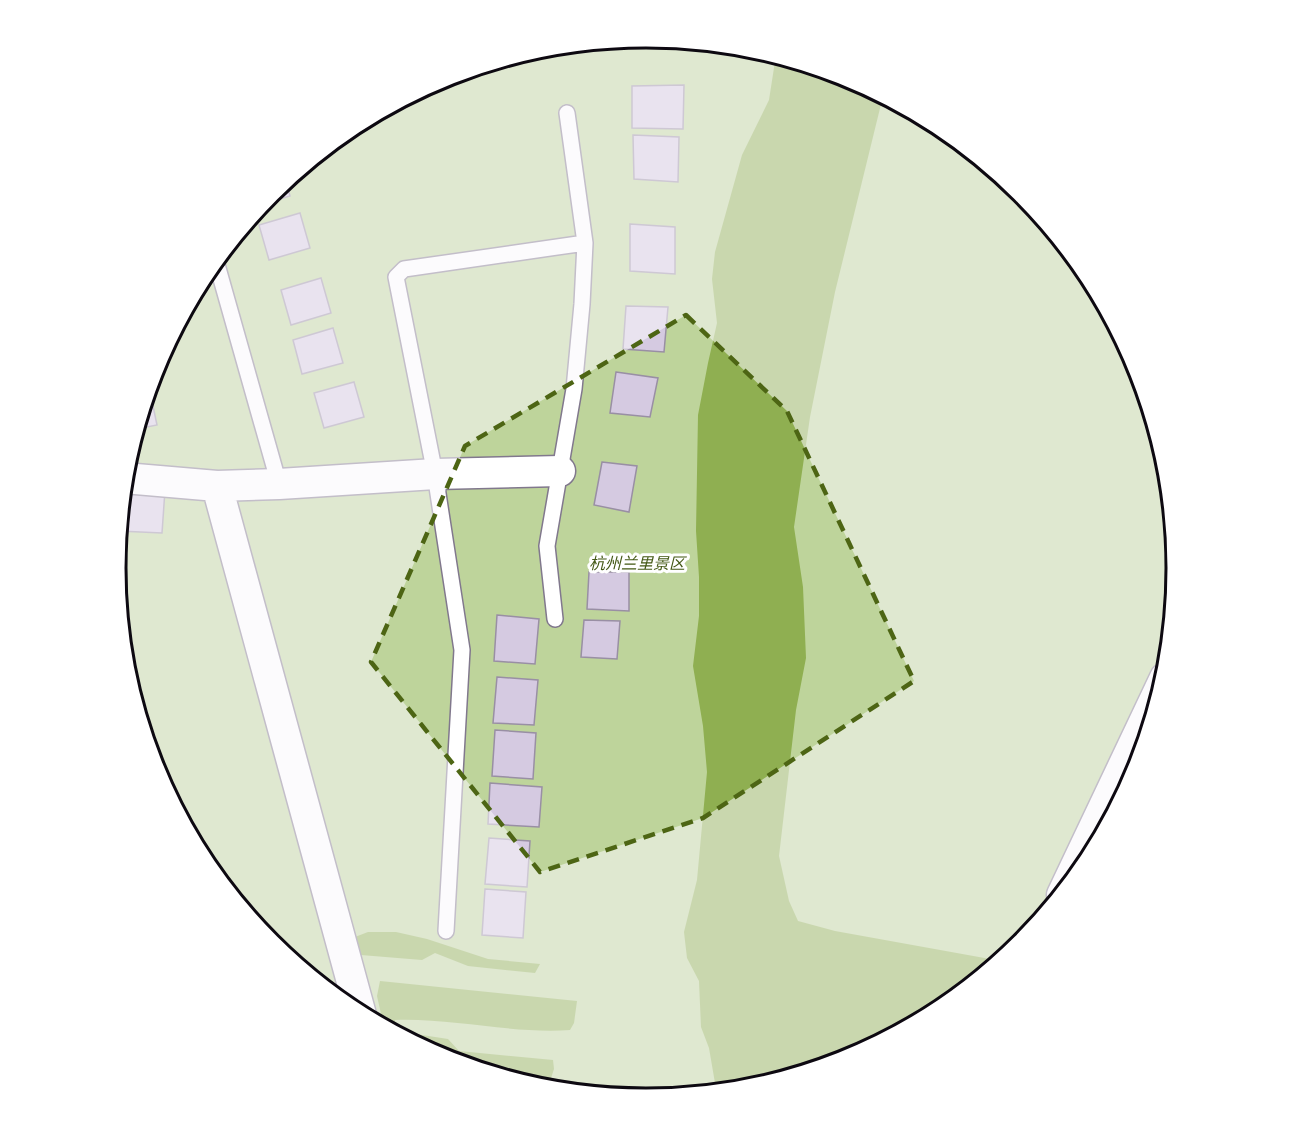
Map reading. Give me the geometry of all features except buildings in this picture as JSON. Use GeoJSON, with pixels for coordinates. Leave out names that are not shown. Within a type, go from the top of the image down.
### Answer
{"type":"FeatureCollection","features":[{"type":"Feature","properties":{"kind":"street"},"geometry":{"type":"LineString","coordinates":[[134,479],[217,486],[435,474],[560,471]]}},
{"type":"Feature","properties":{"kind":"street"},"geometry":{"type":"LineString","coordinates":[[217,486],[357,1001]]}},
{"type":"Feature","properties":{"kind":"street"},"geometry":{"type":"LineString","coordinates":[[1081,854],[1142,727]]}},
{"type":"Feature","properties":{"kind":"lane"},"geometry":{"type":"LineString","coordinates":[[555,619],[547,546],[574,389],[585,243],[567,113]]}},
{"type":"Feature","properties":{"kind":"lane"},"geometry":{"type":"LineString","coordinates":[[446,931],[462,650],[435,474],[396,277],[404,269],[585,243]]}},
{"type":"Feature","properties":{"kind":"lane"},"geometry":{"type":"LineString","coordinates":[[219,272],[279,484]]}},
{"type":"Feature","properties":{"kind":"highlighted area"},"geometry":{"type":"Polygon","coordinates":[[[686,315],[787,411],[914,681],[703,818],[540,872],[371,662],[465,446],[686,315]]]}},
{"type":"Feature","properties":{"kind":"green space","name":"杭州兰里景区"},"geometry":{"type":"Polygon","coordinates":[[[612,49],[681,49],[714,52],[748,58],[814,76],[877,102],[907,118],[936,136],[990,177],[1038,225],[1059,252],[1079,279],[1113,338],[1139,401],[1149,434],[1163,501],[1166,534],[1166,603],[1163,636],[1157,670],[1139,736],[1113,799],[1097,829],[1079,858],[1038,912],[990,960],[963,981],[936,1001],[877,1035],[814,1061],[781,1071],[714,1085],[681,1088],[612,1088],[579,1085],[545,1079],[479,1061],[416,1035],[386,1019],[357,1001],[303,960],[255,912],[234,885],[214,858],[180,799],[154,736],[144,703],[130,636],[127,603],[127,534],[130,501],[136,467],[154,401],[180,338],[196,308],[214,279],[255,225],[303,177],[330,156],[357,136],[416,102],[479,76],[512,66],[579,52],[612,49]]]}},
{"type":"Feature","properties":{"kind":"shaded area"},"geometry":{"type":"Polygon","coordinates":[[[775,64],[814,76],[881,104],[835,292],[810,417],[794,527],[803,587],[806,658],[796,710],[779,856],[789,901],[798,921],[835,931],[991,959],[936,1001],[877,1035],[814,1061],[748,1079],[715,1085],[709,1048],[701,1027],[699,981],[687,958],[684,932],[697,880],[707,772],[703,726],[693,666],[699,616],[696,531],[698,415],[717,323],[712,279],[715,252],[742,155],[769,100],[775,64]]]}},
{"type":"Feature","properties":{"kind":"shaded area"},"geometry":{"type":"Polygon","coordinates":[[[368,932],[396,932],[427,939],[488,959],[540,964],[535,973],[468,966],[435,953],[422,960],[361,955],[355,937],[368,932]]]}},
{"type":"Feature","properties":{"kind":"shaded area"},"geometry":{"type":"Polygon","coordinates":[[[380,981],[577,1001],[574,1023],[570,1030],[548,1031],[439,1021],[395,1020],[395,1024],[382,1016],[377,996],[380,981]]]}},
{"type":"Feature","properties":{"kind":"shaded area"},"geometry":{"type":"Polygon","coordinates":[[[414,1034],[448,1039],[459,1051],[553,1060],[554,1069],[550,1080],[545,1079],[479,1061],[447,1049],[441,1044],[414,1034]]]}}]}
